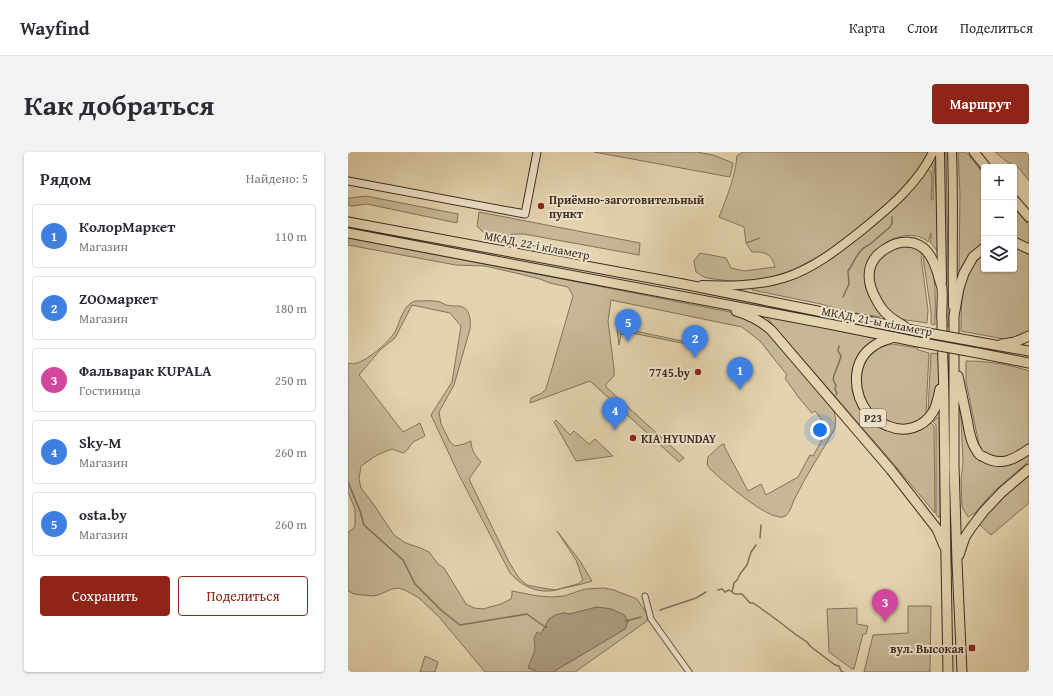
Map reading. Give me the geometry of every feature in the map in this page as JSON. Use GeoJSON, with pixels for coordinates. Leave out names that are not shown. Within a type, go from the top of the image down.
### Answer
{"type":"FeatureCollection","features":[{"type":"Feature","properties":{"kind":"highway"},"geometry":{"type":"LineString","coordinates":[[974,152],[984,164]]}},
{"type":"Feature","properties":{"kind":"highway"},"geometry":{"type":"LineString","coordinates":[[1017,203],[1029,217]]}},
{"type":"Feature","properties":{"kind":"highway","name":"МКАД, 22-і кіламетр"},"geometry":{"type":"LineString","coordinates":[[348,222],[722,292]]}},
{"type":"Feature","properties":{"kind":"highway","name":"МКАД, 22-і кіламетр"},"geometry":{"type":"LineString","coordinates":[[348,233],[720,303]]}},
{"type":"Feature","properties":{"kind":"highway","name":"Р23"},"geometry":{"type":"LineString","coordinates":[[914,330],[890,318],[882,310],[870,284],[869,276],[873,259],[883,250],[895,244],[905,242],[916,244],[931,255],[942,289],[948,672]]}},
{"type":"Feature","properties":{"kind":"highway"},"geometry":{"type":"LineString","coordinates":[[1017,243],[1029,249]]}},
{"type":"Feature","properties":{"kind":"highway"},"geometry":{"type":"LineString","coordinates":[[963,669],[956,562],[954,316],[959,288],[964,273],[973,257],[981,250]]}},
{"type":"Feature","properties":{"kind":"highway","name":"МКАД, 21-ы кіламетр"},"geometry":{"type":"LineString","coordinates":[[722,292],[1029,351]]}},
{"type":"Feature","properties":{"kind":"highway","name":"Р23"},"geometry":{"type":"LineString","coordinates":[[710,301],[750,316],[771,330],[891,470],[937,529],[946,550]]}},
{"type":"Feature","properties":{"kind":"highway","name":"МКАД, 21-ы кіламетр"},"geometry":{"type":"LineString","coordinates":[[720,303],[1029,364]]}},
{"type":"Feature","properties":{"kind":"highway"},"geometry":{"type":"LineString","coordinates":[[994,345],[1015,342],[1029,336]]}},
{"type":"Feature","properties":{"kind":"highway","name":"Р23"},"geometry":{"type":"LineString","coordinates":[[897,337],[874,345],[860,361],[857,368],[856,376],[859,395],[867,412],[872,418],[891,427],[900,429],[916,427],[924,423],[933,412],[937,403],[944,374]]}},
{"type":"Feature","properties":{"kind":"highway"},"geometry":{"type":"LineString","coordinates":[[954,357],[971,438],[980,455],[988,460],[1002,462],[1017,457],[1029,449]]}},
{"type":"Feature","properties":{"kind":"highway"},"geometry":{"type":"LineString","coordinates":[[956,562],[965,537],[971,528],[994,499],[1029,469]]}},
{"type":"Feature","properties":{"kind":"main road"},"geometry":{"type":"LineString","coordinates":[[683,284],[742,285],[784,278],[803,270],[838,250],[880,216],[905,192],[921,173],[933,152]]}},
{"type":"Feature","properties":{"kind":"main road","name":"Р23"},"geometry":{"type":"LineString","coordinates":[[940,152],[942,289]]}},
{"type":"Feature","properties":{"kind":"main road"},"geometry":{"type":"LineString","coordinates":[[952,152],[952,270],[954,316]]}},
{"type":"Feature","properties":{"kind":"street"},"geometry":{"type":"LineString","coordinates":[[348,180],[525,214],[537,152]]}},
{"type":"Feature","properties":{"kind":"street"},"geometry":{"type":"LineString","coordinates":[[645,596],[651,619],[690,672]]}},
{"type":"Feature","properties":{"kind":"shaded area"},"geometry":{"type":"Polygon","coordinates":[[[594,152],[697,152],[713,155],[733,163],[730,177],[594,152]]]}},
{"type":"Feature","properties":{"kind":"shaded area"},"geometry":{"type":"Polygon","coordinates":[[[743,152],[929,152],[920,167],[909,181],[908,180],[907,184],[897,196],[847,237],[808,262],[787,272],[766,278],[744,281],[706,278],[696,272],[694,261],[700,253],[726,258],[731,268],[744,271],[775,267],[772,259],[767,254],[752,252],[746,243],[744,227],[719,217],[733,179],[737,156],[743,152]]]}},
{"type":"Feature","properties":{"kind":"shaded area"},"geometry":{"type":"Polygon","coordinates":[[[944,152],[946,152],[949,327],[947,326],[944,152]]]}},
{"type":"Feature","properties":{"kind":"shaded area"},"geometry":{"type":"Polygon","coordinates":[[[958,152],[966,152],[981,170],[981,245],[969,255],[959,271],[960,195],[958,152]]]}},
{"type":"Feature","properties":{"kind":"shaded area"},"geometry":{"type":"Polygon","coordinates":[[[995,152],[1029,152],[1029,181],[1017,167],[1017,164],[1012,164],[995,152]]]}},
{"type":"Feature","properties":{"kind":"shaded area"},"geometry":{"type":"Polygon","coordinates":[[[934,160],[938,252],[930,242],[931,233],[928,242],[923,238],[916,236],[902,236],[889,241],[877,251],[869,262],[881,315],[880,317],[849,312],[821,304],[752,290],[752,288],[777,283],[829,259],[848,246],[866,231],[928,169],[931,171],[931,199],[933,200],[933,169],[931,165],[934,160]]]}},
{"type":"Feature","properties":{"kind":"shaded area"},"geometry":{"type":"Polygon","coordinates":[[[366,196],[458,214],[457,223],[367,204],[352,206],[348,205],[348,198],[366,196]]]}},
{"type":"Feature","properties":{"kind":"shaded area"},"geometry":{"type":"Polygon","coordinates":[[[1017,211],[1029,225],[1029,244],[1017,238],[1017,211]]]}},
{"type":"Feature","properties":{"kind":"shaded area"},"geometry":{"type":"Polygon","coordinates":[[[479,212],[640,243],[639,255],[524,234],[513,234],[505,237],[484,233],[477,226],[479,212]]]}},
{"type":"Feature","properties":{"kind":"shaded area"},"geometry":{"type":"Polygon","coordinates":[[[348,238],[735,313],[748,317],[774,337],[832,408],[836,423],[835,428],[794,500],[789,512],[783,517],[776,516],[756,506],[734,490],[710,469],[707,465],[708,457],[721,445],[725,445],[724,446],[748,491],[761,484],[766,495],[798,477],[810,455],[813,456],[827,431],[826,425],[815,411],[812,413],[799,398],[785,378],[787,375],[760,341],[742,327],[611,300],[608,321],[614,376],[606,384],[606,387],[684,458],[679,462],[590,381],[530,403],[531,398],[542,393],[546,389],[573,296],[568,287],[485,266],[456,265],[348,245],[348,238]]]}},
{"type":"Feature","properties":{"kind":"shaded area"},"geometry":{"type":"Polygon","coordinates":[[[899,246],[912,247],[923,253],[921,257],[928,310],[927,323],[899,318],[892,314],[878,296],[872,275],[876,263],[885,254],[899,246]]]}},
{"type":"Feature","properties":{"kind":"shaded area"},"geometry":{"type":"Polygon","coordinates":[[[1017,246],[1029,252],[1029,332],[1009,340],[961,331],[962,298],[967,279],[976,261],[981,256],[981,272],[1017,272],[1017,246]]]}},
{"type":"Feature","properties":{"kind":"shaded area"},"geometry":{"type":"Polygon","coordinates":[[[925,255],[929,261],[934,278],[935,325],[931,324],[931,312],[923,257],[925,255]]]}},
{"type":"Feature","properties":{"kind":"shaded area"},"geometry":{"type":"Polygon","coordinates":[[[415,301],[437,301],[446,305],[463,307],[468,311],[470,329],[454,385],[439,412],[441,424],[450,442],[455,446],[471,441],[474,452],[481,462],[469,479],[509,562],[519,578],[527,585],[555,590],[543,591],[532,589],[518,581],[510,573],[458,473],[431,415],[452,382],[461,326],[450,313],[412,305],[395,338],[380,350],[359,375],[403,432],[420,423],[425,436],[413,442],[403,453],[392,449],[377,455],[361,466],[359,479],[361,488],[394,535],[404,542],[429,552],[438,564],[444,568],[466,604],[474,608],[483,609],[501,604],[511,599],[512,591],[551,597],[564,596],[585,589],[604,588],[614,590],[637,599],[647,614],[647,621],[575,672],[553,672],[625,629],[628,621],[624,615],[611,609],[597,607],[570,614],[563,613],[549,619],[541,634],[535,638],[535,650],[529,668],[538,672],[485,672],[439,617],[419,598],[405,590],[398,588],[372,596],[354,594],[348,591],[348,532],[355,526],[355,509],[348,492],[348,363],[355,364],[362,361],[372,355],[383,345],[395,332],[402,314],[408,306],[415,301]]]}},
{"type":"Feature","properties":{"kind":"shaded area"},"geometry":{"type":"Polygon","coordinates":[[[766,317],[776,317],[873,338],[874,340],[853,377],[876,424],[922,428],[931,423],[934,426],[935,513],[887,456],[766,317]]]}},
{"type":"Feature","properties":{"kind":"shaded area"},"geometry":{"type":"Polygon","coordinates":[[[619,328],[701,345],[701,347],[632,333],[631,335],[621,334],[619,345],[617,329],[619,328]]]}},
{"type":"Feature","properties":{"kind":"shaded area"},"geometry":{"type":"Polygon","coordinates":[[[893,344],[917,348],[918,350],[929,353],[927,416],[908,425],[891,423],[879,417],[871,409],[862,390],[861,379],[863,368],[867,359],[874,351],[884,346],[893,344]]]}},
{"type":"Feature","properties":{"kind":"shaded area"},"geometry":{"type":"Polygon","coordinates":[[[931,353],[938,354],[939,388],[934,407],[928,412],[931,353]]]}},
{"type":"Feature","properties":{"kind":"shaded area"},"geometry":{"type":"Polygon","coordinates":[[[966,361],[998,363],[1029,371],[1029,444],[1016,453],[1006,457],[996,458],[988,456],[980,449],[966,382],[966,361]]]}},
{"type":"Feature","properties":{"kind":"shaded area"},"geometry":{"type":"Polygon","coordinates":[[[960,398],[972,444],[1003,465],[1014,463],[1029,453],[1029,461],[991,494],[975,513],[968,517],[962,507],[961,480],[963,462],[960,398]]]}},
{"type":"Feature","properties":{"kind":"shaded area"},"geometry":{"type":"Polygon","coordinates":[[[938,417],[939,518],[936,514],[936,425],[933,422],[938,417]]]}},
{"type":"Feature","properties":{"kind":"shaded area"},"geometry":{"type":"Polygon","coordinates":[[[556,420],[570,435],[574,431],[589,444],[595,439],[613,456],[576,461],[554,422],[556,420]]]}},
{"type":"Feature","properties":{"kind":"shaded area"},"geometry":{"type":"Polygon","coordinates":[[[1029,476],[1029,503],[991,535],[979,524],[992,507],[1029,476]]]}},
{"type":"Feature","properties":{"kind":"shaded area"},"geometry":{"type":"Polygon","coordinates":[[[557,531],[580,561],[592,581],[555,590],[578,584],[583,580],[576,560],[557,531]]]}},
{"type":"Feature","properties":{"kind":"shaded area"},"geometry":{"type":"Polygon","coordinates":[[[908,606],[931,606],[930,672],[864,672],[873,635],[908,633],[908,606]]]}},
{"type":"Feature","properties":{"kind":"shaded area"},"geometry":{"type":"Polygon","coordinates":[[[597,607],[611,609],[624,615],[628,621],[625,629],[553,672],[538,672],[528,668],[535,650],[534,638],[537,632],[541,634],[549,619],[555,615],[563,613],[570,614],[597,607]]]}},
{"type":"Feature","properties":{"kind":"shaded area"},"geometry":{"type":"Polygon","coordinates":[[[857,608],[857,624],[868,626],[866,634],[863,634],[854,669],[852,669],[829,652],[827,609],[857,608]]]}},
{"type":"Feature","properties":{"kind":"shaded area"},"geometry":{"type":"Polygon","coordinates":[[[425,656],[438,662],[435,672],[420,672],[425,656]]]}},
{"type":"Feature","properties":{"kind":"waterway"},"geometry":{"type":"LineString","coordinates":[[843,297],[849,284],[848,271],[857,256],[865,247],[890,227],[892,217]]}},
{"type":"Feature","properties":{"kind":"waterway"},"geometry":{"type":"LineString","coordinates":[[836,395],[836,385],[833,378],[841,356],[838,351],[839,346]]}},
{"type":"Feature","properties":{"kind":"waterway"},"geometry":{"type":"LineString","coordinates":[[348,482],[364,525],[403,560],[415,584],[441,610],[460,625],[527,614],[547,627]]}},
{"type":"Feature","properties":{"kind":"waterway"},"geometry":{"type":"LineString","coordinates":[[760,538],[761,525]]}},
{"type":"Feature","properties":{"kind":"waterway"},"geometry":{"type":"LineString","coordinates":[[756,545],[751,552],[747,565],[734,583],[732,592],[735,594],[742,594],[750,603],[753,603],[759,607],[807,642],[835,665],[839,666],[843,672]]}},
{"type":"Feature","properties":{"kind":"waterway"},"geometry":{"type":"LineString","coordinates":[[718,590],[722,589],[725,592],[729,590],[732,592]]}},
{"type":"Feature","properties":{"kind":"waterway"},"geometry":{"type":"LineString","coordinates":[[660,610],[696,598],[706,592]]}},
{"type":"Feature","properties":{"kind":"waterway"},"geometry":{"type":"LineString","coordinates":[[626,621],[641,617]]}},
{"type":"Feature","properties":{"kind":"place","name":"Приёмно-заготовительный пункт"},"geometry":{"type":"Point","coordinates":[541,206]}},
{"type":"Feature","properties":{"kind":"place","name":"osta.by"},"geometry":{"type":"Point","coordinates":[628,342]}},
{"type":"Feature","properties":{"kind":"place","name":"ZOOмаркет"},"geometry":{"type":"Point","coordinates":[695,358]}},
{"type":"Feature","properties":{"kind":"place","name":"7745.by"},"geometry":{"type":"Point","coordinates":[698,372]}},
{"type":"Feature","properties":{"kind":"place","name":"КолорМаркет"},"geometry":{"type":"Point","coordinates":[740,390]}},
{"type":"Feature","properties":{"kind":"place","name":"Sky-M"},"geometry":{"type":"Point","coordinates":[615,430]}},
{"type":"Feature","properties":{"kind":"place","name":"KIA HYUNDAY"},"geometry":{"type":"Point","coordinates":[633,438]}},
{"type":"Feature","properties":{"kind":"place","name":"Фальварак KUPALA"},"geometry":{"type":"Point","coordinates":[885,622]}},
{"type":"Feature","properties":{"kind":"place","name":"вул. Высокая"},"geometry":{"type":"Point","coordinates":[972,648]}}]}
